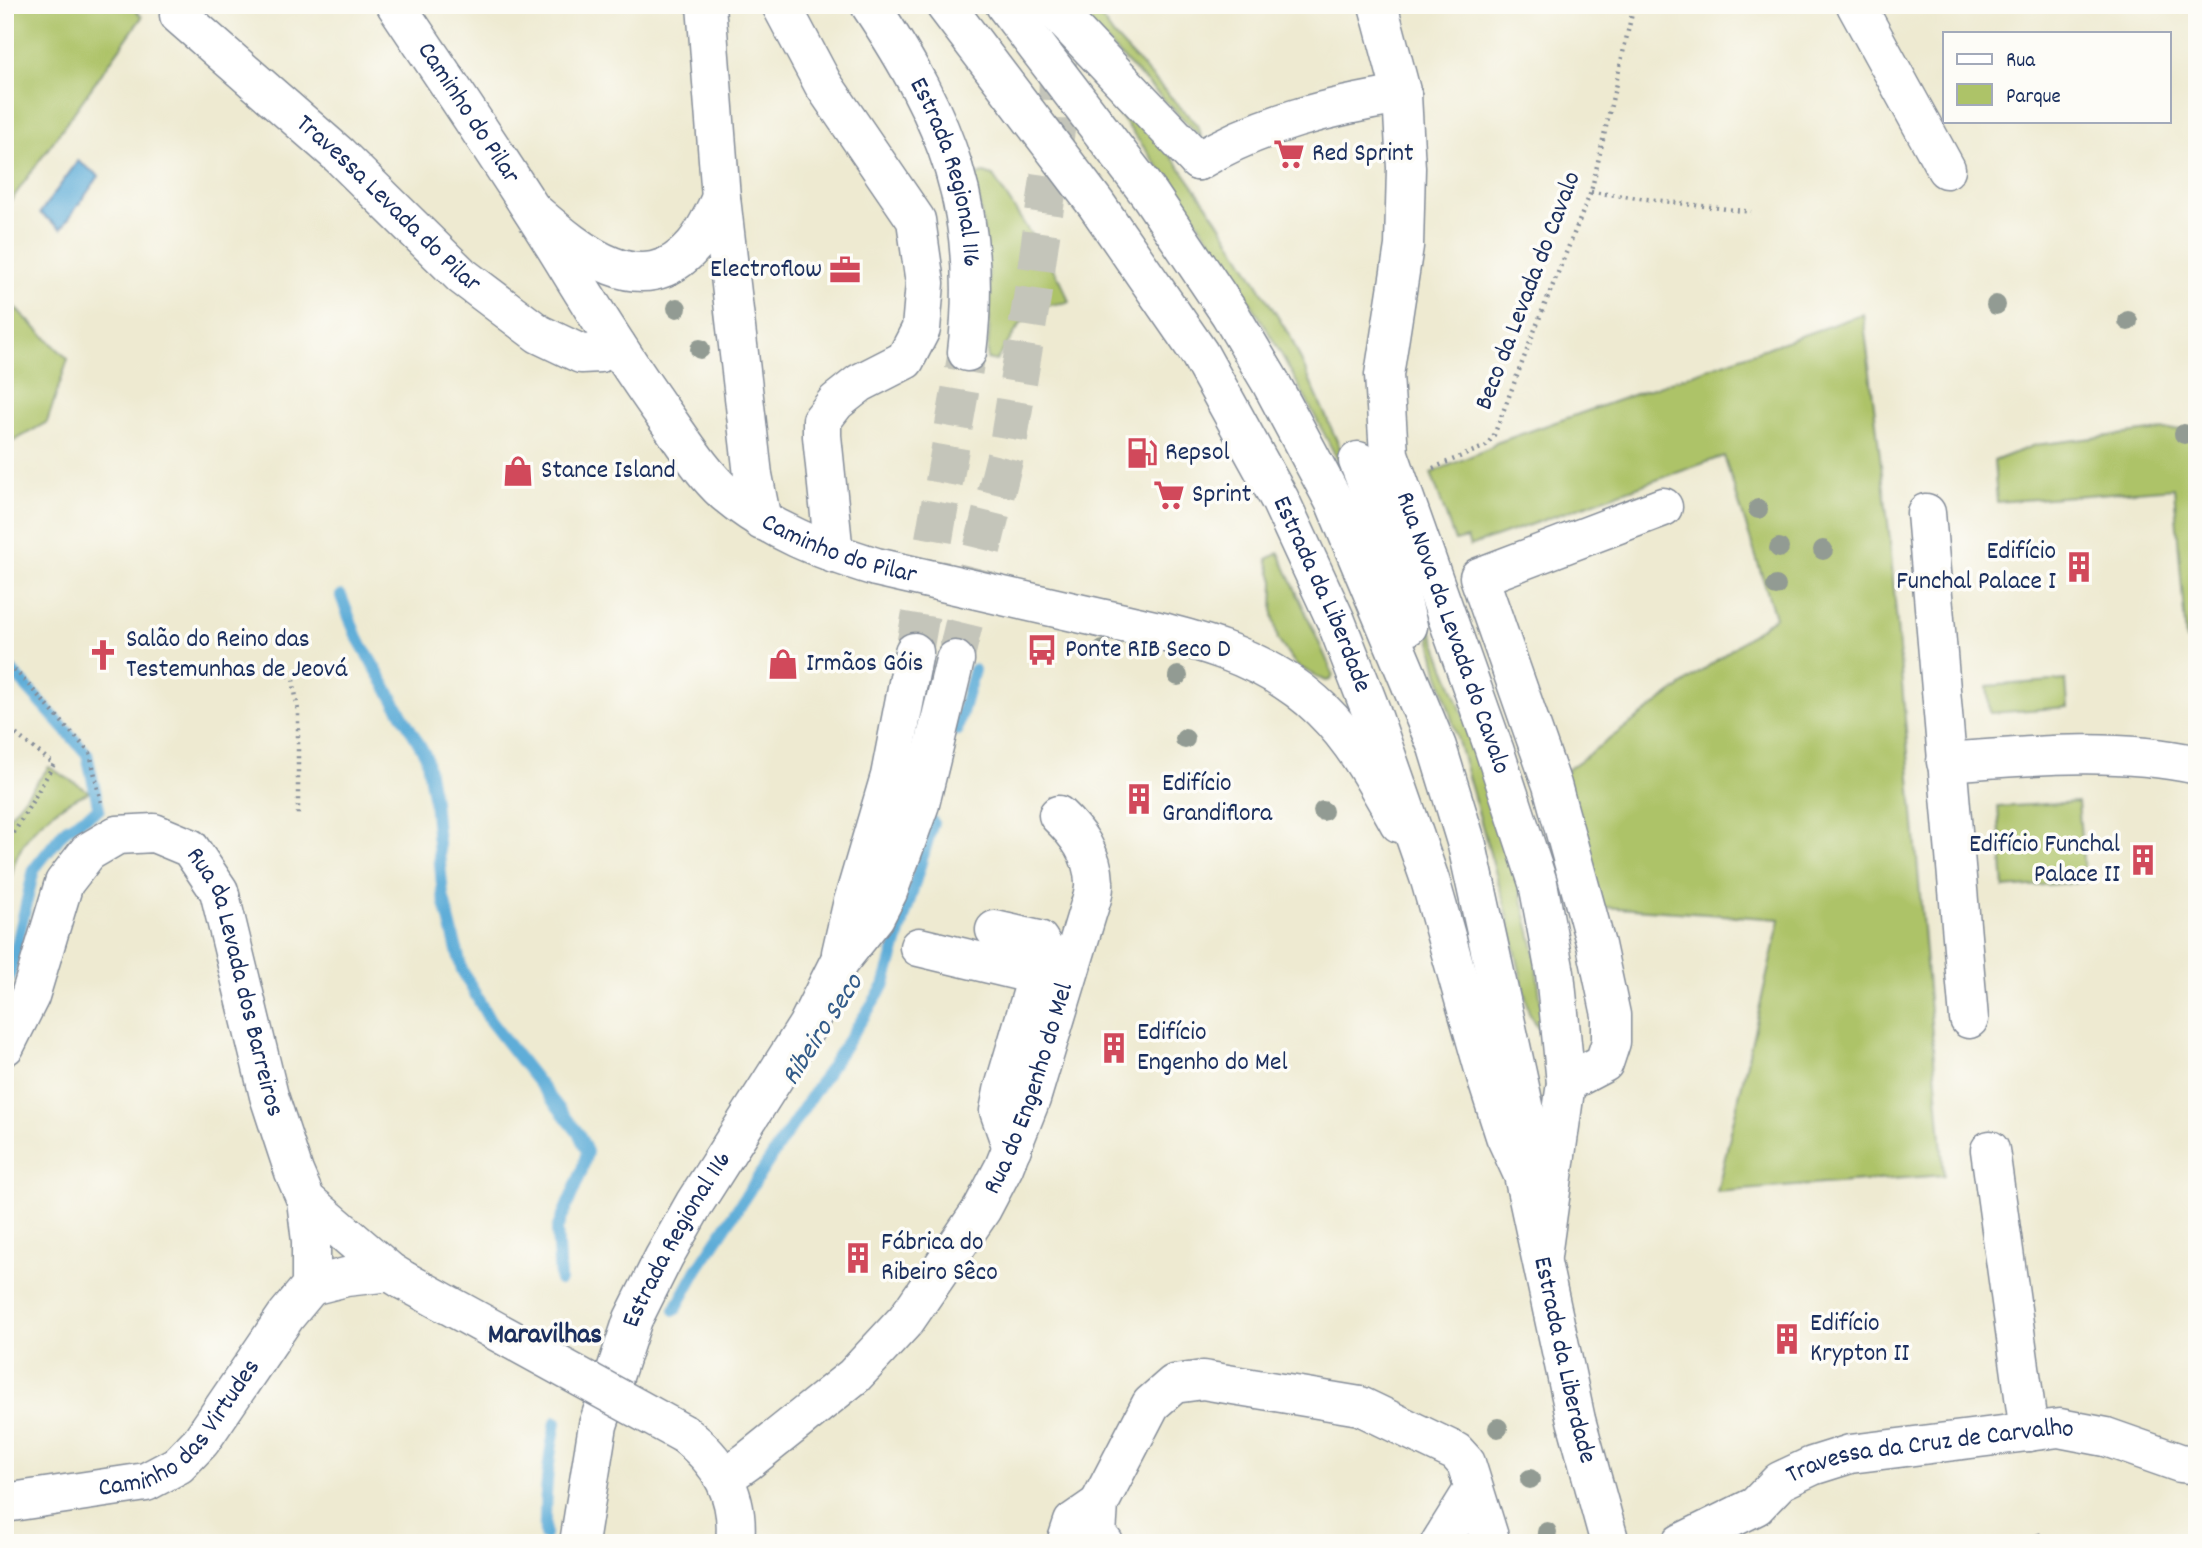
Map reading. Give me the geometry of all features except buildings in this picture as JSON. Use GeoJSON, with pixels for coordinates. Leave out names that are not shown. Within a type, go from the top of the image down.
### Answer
{"type":"FeatureCollection","features":[{"type":"Feature","properties":{"kind":"street","name":"Caminho do Pilar"},"geometry":{"type":"LineString","coordinates":[[396,5],[532,209],[617,346],[695,458],[723,491],[762,521],[795,539],[834,554],[876,567],[1201,642],[1259,664],[1320,707],[1345,734],[1368,766],[1430,880]]}},
{"type":"Feature","properties":{"kind":"street"},"geometry":{"type":"LineString","coordinates":[[706,5],[721,198],[753,475],[762,521]]}},
{"type":"Feature","properties":{"kind":"street"},"geometry":{"type":"LineString","coordinates":[[781,5],[823,84],[916,220],[925,283],[921,329],[905,360],[860,383],[836,402],[822,420],[834,554]]}},
{"type":"Feature","properties":{"kind":"street","name":"Estrada Regional 116"},"geometry":{"type":"LineString","coordinates":[[870,5],[899,49],[926,99],[947,143],[959,181],[971,258],[972,312],[967,352]]}},
{"type":"Feature","properties":{"kind":"street","name":"Estrada da Liberdade"},"geometry":{"type":"LineString","coordinates":[[945,5],[1104,215],[1199,353],[1280,500],[1336,621],[1430,880],[1487,1080],[1523,1175],[1576,1420],[1610,1543]]}},
{"type":"Feature","properties":{"kind":"street","name":"Estrada da Liberdade"},"geometry":{"type":"LineString","coordinates":[[1004,5],[1150,195],[1230,314],[1271,383],[1334,501],[1437,747],[1472,864],[1525,1110],[1523,1175]]}},
{"type":"Feature","properties":{"kind":"street"},"geometry":{"type":"LineString","coordinates":[[1050,5],[1198,161],[1233,141],[1283,123],[1334,107],[1402,95]]}},
{"type":"Feature","properties":{"kind":"street","name":"Rua Nova da Levada do Cavalo"},"geometry":{"type":"LineString","coordinates":[[1378,5],[1402,95],[1406,168],[1404,246],[1383,386],[1389,454],[1494,749],[1538,883],[1555,973],[1566,1083],[1541,1258]]}},
{"type":"Feature","properties":{"kind":"street"},"geometry":{"type":"LineString","coordinates":[[1856,5],[1946,169]]}},
{"type":"Feature","properties":{"kind":"street","name":"Travessa Levada do Pilar"},"geometry":{"type":"LineString","coordinates":[[179,15],[339,155],[462,275],[539,334],[581,354],[600,353],[617,346]]}},
{"type":"Feature","properties":{"kind":"street"},"geometry":{"type":"LineString","coordinates":[[532,209],[589,256],[617,268],[639,271],[670,264],[686,253],[706,229],[721,198]]}},
{"type":"Feature","properties":{"kind":"street"},"geometry":{"type":"LineString","coordinates":[[1358,461],[1375,503],[1390,554],[1437,747]]}},
{"type":"Feature","properties":{"kind":"street"},"geometry":{"type":"LineString","coordinates":[[1566,1083],[1604,1063],[1611,1042],[1611,1015],[1596,945],[1552,785],[1479,577],[1663,507]]}},
{"type":"Feature","properties":{"kind":"street"},"geometry":{"type":"LineString","coordinates":[[1926,513],[1969,1019]]}},
{"type":"Feature","properties":{"kind":"street","name":"Estrada Regional 116"},"geometry":{"type":"LineString","coordinates":[[839,962],[852,905],[890,776],[914,652]]}},
{"type":"Feature","properties":{"kind":"street","name":"Estrada Regional 116"},"geometry":{"type":"LineString","coordinates":[[579,1543],[598,1425],[633,1319],[694,1204],[807,1026],[839,962],[875,917],[902,856],[920,804],[955,660]]}},
{"type":"Feature","properties":{"kind":"street"},"geometry":{"type":"LineString","coordinates":[[1946,762],[2021,756],[2131,754],[2197,765]]}},
{"type":"Feature","properties":{"kind":"street","name":"Rua do Engenho do Mel"},"geometry":{"type":"LineString","coordinates":[[724,1478],[855,1376],[906,1320],[982,1209],[1012,1149],[1042,1063],[1095,883],[1090,860],[1078,835],[1058,815]]}},
{"type":"Feature","properties":{"kind":"street","name":"Rua da Levada dos Barreiros"},"geometry":{"type":"LineString","coordinates":[[5,1046],[30,996],[64,883],[88,852],[117,835],[154,833],[190,848],[219,891],[269,1096],[306,1200],[396,1276],[684,1434],[713,1460],[724,1478]]}},
{"type":"Feature","properties":{"kind":"street"},"geometry":{"type":"LineString","coordinates":[[995,930],[1039,940],[1045,950],[999,1111],[1012,1149]]}},
{"type":"Feature","properties":{"kind":"street"},"geometry":{"type":"LineString","coordinates":[[919,947],[1036,975]]}},
{"type":"Feature","properties":{"kind":"street"},"geometry":{"type":"LineString","coordinates":[[1990,1150],[2029,1432]]}},
{"type":"Feature","properties":{"kind":"street"},"geometry":{"type":"LineString","coordinates":[[306,1200],[312,1253],[311,1286],[355,1276],[396,1276]]}},
{"type":"Feature","properties":{"kind":"street","name":"Caminho das Virtudes"},"geometry":{"type":"LineString","coordinates":[[5,1503],[146,1482],[177,1465],[201,1441],[286,1316],[311,1286]]}},
{"type":"Feature","properties":{"kind":"street"},"geometry":{"type":"LineString","coordinates":[[1104,1543],[1097,1535],[1099,1504],[1151,1404],[1174,1384],[1203,1380],[1360,1406],[1455,1452],[1466,1463],[1492,1543]]}},
{"type":"Feature","properties":{"kind":"street","name":"Travessa da Cruz de Carvalho"},"geometry":{"type":"LineString","coordinates":[[1681,1543],[1756,1506],[1780,1481],[1812,1466],[1850,1454],[2059,1428],[2106,1437],[2180,1463],[2197,1465]]}},
{"type":"Feature","properties":{"kind":"street"},"geometry":{"type":"LineString","coordinates":[[724,1478],[734,1510],[735,1543]]}},
{"type":"Feature","properties":{"kind":"street"},"geometry":{"type":"LineString","coordinates":[[1440,1543],[1473,1490]]}},
{"type":"Feature","properties":{"kind":"street"},"geometry":{"type":"LineString","coordinates":[[1066,1543],[1073,1522],[1099,1504]]}},
{"type":"Feature","properties":{"kind":"path","name":"Beco da Levada do Cavalo"},"geometry":{"type":"LineString","coordinates":[[1430,469],[1486,446],[1494,435],[1591,192],[1634,5]]}},
{"type":"Feature","properties":{"kind":"path"},"geometry":{"type":"LineString","coordinates":[[1591,192],[1751,212]]}},
{"type":"Feature","properties":{"kind":"path"},"geometry":{"type":"LineString","coordinates":[[5,659],[90,752],[102,810]]}},
{"type":"Feature","properties":{"kind":"path"},"geometry":{"type":"LineString","coordinates":[[262,669],[277,668],[293,679],[298,710],[298,818]]}},
{"type":"Feature","properties":{"kind":"path"},"geometry":{"type":"LineString","coordinates":[[5,726],[54,764],[5,848]]}},
{"type":"Feature","properties":{"kind":"path"},"geometry":{"type":"LineString","coordinates":[[2039,1534],[2042,1543]]}},
{"type":"Feature","properties":{"kind":"green space"},"geometry":{"type":"Polygon","coordinates":[[[5,5],[131,5],[142,17],[5,209],[5,5]]]}},
{"type":"Feature","properties":{"kind":"green space"},"geometry":{"type":"Polygon","coordinates":[[[1070,5],[1092,5],[1114,36],[1197,125],[1201,137],[1070,5]]]}},
{"type":"Feature","properties":{"kind":"green space"},"geometry":{"type":"Polygon","coordinates":[[[1096,72],[1176,162],[1217,219],[1291,338],[1357,486],[1347,478],[1295,379],[1221,256],[1185,203],[1089,75],[1096,72]]]}},
{"type":"Feature","properties":{"kind":"green space"},"geometry":{"type":"Polygon","coordinates":[[[984,173],[993,176],[1061,281],[1069,302],[1038,307],[1022,322],[996,361],[987,359],[990,312],[988,267],[974,176],[984,173]]]}},
{"type":"Feature","properties":{"kind":"green space"},"geometry":{"type":"Polygon","coordinates":[[[5,298],[68,359],[47,422],[5,446],[5,298]]]}},
{"type":"Feature","properties":{"kind":"green space"},"geometry":{"type":"Polygon","coordinates":[[[1863,314],[1889,531],[1944,1175],[1717,1192],[1780,919],[1603,907],[1559,776],[1775,617],[1724,456],[1470,546],[1467,538],[1455,541],[1431,473],[1496,443],[1863,314]]]}},
{"type":"Feature","properties":{"kind":"green space"},"geometry":{"type":"Polygon","coordinates":[[[2189,429],[2197,462],[2197,639],[2186,640],[2174,488],[1997,502],[1994,461],[2035,445],[2189,429]]]}},
{"type":"Feature","properties":{"kind":"green space"},"geometry":{"type":"Polygon","coordinates":[[[1279,553],[1333,674],[1331,680],[1326,681],[1297,666],[1278,640],[1273,614],[1274,581],[1267,559],[1279,553]]]}},
{"type":"Feature","properties":{"kind":"green space"},"geometry":{"type":"Polygon","coordinates":[[[1423,608],[1477,752],[1517,877],[1534,949],[1544,1026],[1538,1028],[1529,1013],[1507,913],[1438,671],[1423,608]]]}},
{"type":"Feature","properties":{"kind":"green space"},"geometry":{"type":"Polygon","coordinates":[[[2066,680],[2068,707],[1990,713],[1987,686],[2066,680]]]}},
{"type":"Feature","properties":{"kind":"green space"},"geometry":{"type":"Polygon","coordinates":[[[49,767],[90,792],[54,811],[26,841],[14,865],[5,913],[5,822],[49,767]]]}},
{"type":"Feature","properties":{"kind":"green space"},"geometry":{"type":"Polygon","coordinates":[[[2078,802],[2085,882],[2004,888],[1998,807],[2078,802]]]}},
{"type":"Feature","properties":{"kind":"water"},"geometry":{"type":"Polygon","coordinates":[[[78,161],[99,176],[61,229],[40,213],[78,161]]]}},
{"type":"Feature","properties":{"kind":"waterway"},"geometry":{"type":"LineString","coordinates":[[341,596],[356,635],[426,756],[434,801],[443,895],[462,970],[490,1021],[579,1134],[587,1152],[557,1229],[560,1280]]}},
{"type":"Feature","properties":{"kind":"waterway"},"geometry":{"type":"LineString","coordinates":[[5,663],[87,754],[99,809],[66,829],[34,869],[10,975],[5,983]]}},
{"type":"Feature","properties":{"kind":"waterway","name":"Ribeiro Seco"},"geometry":{"type":"LineString","coordinates":[[957,730],[974,670]]}},
{"type":"Feature","properties":{"kind":"waterway","name":"Ribeiro Seco"},"geometry":{"type":"LineString","coordinates":[[675,1310],[697,1270],[884,986],[933,822]]}},
{"type":"Feature","properties":{"kind":"waterway","name":"Ribeiro Seco"},"geometry":{"type":"LineString","coordinates":[[545,1535],[547,1478],[556,1422]]}},
{"type":"Feature","properties":{"kind":"tunnel"},"geometry":{"type":"LineString","coordinates":[[955,660],[1008,444],[1032,298],[1057,123],[1059,5]]}},
{"type":"Feature","properties":{"kind":"tunnel"},"geometry":{"type":"LineString","coordinates":[[914,652],[967,352]]}},
{"type":"Feature","properties":{"kind":"place","name":"Red Sprint"},"geometry":{"type":"Point","coordinates":[1289,154]}},
{"type":"Feature","properties":{"kind":"place","name":"Electroflow"},"geometry":{"type":"Point","coordinates":[845,270]}},
{"type":"Feature","properties":{"kind":"place","name":"Repsol"},"geometry":{"type":"Point","coordinates":[1142,453]}},
{"type":"Feature","properties":{"kind":"place","name":"Stance Island"},"geometry":{"type":"Point","coordinates":[518,471]}},
{"type":"Feature","properties":{"kind":"place","name":"Sprint"},"geometry":{"type":"Point","coordinates":[1169,495]}},
{"type":"Feature","properties":{"kind":"place","name":"Edifício Funchal Palace I"},"geometry":{"type":"Point","coordinates":[2079,567]}},
{"type":"Feature","properties":{"kind":"place","name":"Ponte RIB Seco D"},"geometry":{"type":"Point","coordinates":[1042,650]}},
{"type":"Feature","properties":{"kind":"place","name":"Salão do Reino das Testemunhas de Jeová"},"geometry":{"type":"Point","coordinates":[103,655]}},
{"type":"Feature","properties":{"kind":"place","name":"Irmãos Góis"},"geometry":{"type":"Point","coordinates":[783,664]}},
{"type":"Feature","properties":{"kind":"place","name":"Edifício Grandiflora"},"geometry":{"type":"Point","coordinates":[1139,799]}},
{"type":"Feature","properties":{"kind":"place","name":"Edifício Funchal Palace II"},"geometry":{"type":"Point","coordinates":[2143,860]}},
{"type":"Feature","properties":{"kind":"place","name":"Edifício Engenho do Mel"},"geometry":{"type":"Point","coordinates":[1114,1048]}},
{"type":"Feature","properties":{"kind":"place","name":"Fábrica do Ribeiro Sêco"},"geometry":{"type":"Point","coordinates":[858,1258]}},
{"type":"Feature","properties":{"kind":"place","name":"Edifício Krypton II"},"geometry":{"type":"Point","coordinates":[1787,1339]}},
{"type":"Feature","properties":{"kind":"district","name":"Maravilhas"},"geometry":{"type":"Point","coordinates":[545,1337]}}]}
